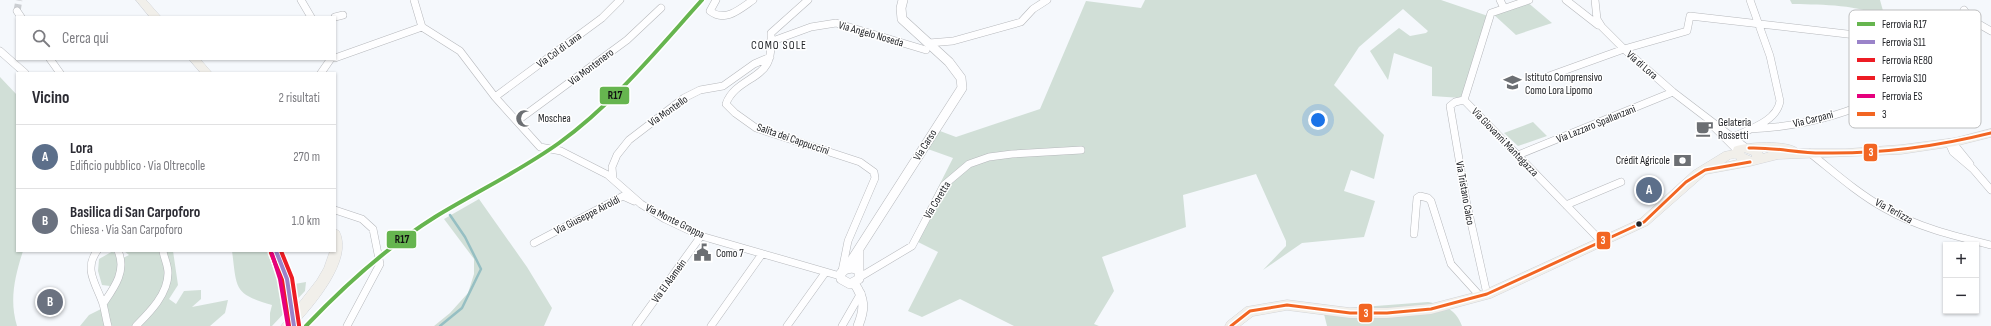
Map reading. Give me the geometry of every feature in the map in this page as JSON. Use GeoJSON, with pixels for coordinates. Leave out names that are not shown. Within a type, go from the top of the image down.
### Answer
{"type":"FeatureCollection","features":[{"type":"Feature","properties":{"kind":"main road"},"geometry":{"type":"LineString","coordinates":[[141,0],[155,16]]}},
{"type":"Feature","properties":{"kind":"main road"},"geometry":{"type":"LineString","coordinates":[[195,60],[206,72]]}},
{"type":"Feature","properties":{"kind":"main road"},"geometry":{"type":"LineString","coordinates":[[1705,170],[1810,153],[1878,151],[1949,143],[1991,134]]}},
{"type":"Feature","properties":{"kind":"main road"},"geometry":{"type":"LineString","coordinates":[[1231,326],[1250,311],[1287,305],[1350,313],[1387,313],[1431,309],[1484,295],[1644,222],[1686,182],[1728,155],[1743,150],[1772,147],[1810,153]]}},
{"type":"Feature","properties":{"kind":"main road"},"geometry":{"type":"LineString","coordinates":[[1743,150],[1757,153],[1754,161]]}},
{"type":"Feature","properties":{"kind":"main road"},"geometry":{"type":"LineString","coordinates":[[336,236],[336,248]]}},
{"type":"Feature","properties":{"kind":"main road"},"geometry":{"type":"LineString","coordinates":[[287,326],[305,306],[324,280],[335,252]]}},
{"type":"Feature","properties":{"kind":"street"},"geometry":{"type":"LineString","coordinates":[[301,0],[310,16]]}},
{"type":"Feature","properties":{"kind":"street"},"geometry":{"type":"LineString","coordinates":[[336,58],[422,27],[414,0]]}},
{"type":"Feature","properties":{"kind":"street","name":"Via Col di Lana"},"geometry":{"type":"LineString","coordinates":[[495,97],[602,18],[620,0]]}},
{"type":"Feature","properties":{"kind":"street"},"geometry":{"type":"LineString","coordinates":[[716,0],[710,8],[711,12],[719,16],[732,14],[753,0]]}},
{"type":"Feature","properties":{"kind":"street"},"geometry":{"type":"LineString","coordinates":[[770,58],[770,33],[808,0]]}},
{"type":"Feature","properties":{"kind":"street","name":"Via Carso"},"geometry":{"type":"LineString","coordinates":[[843,272],[859,251],[962,88],[961,78],[949,62],[928,47],[902,19],[901,8],[903,0]]}},
{"type":"Feature","properties":{"kind":"street"},"geometry":{"type":"LineString","coordinates":[[928,47],[1021,22],[1033,9],[1047,0]]}},
{"type":"Feature","properties":{"kind":"street"},"geometry":{"type":"LineString","coordinates":[[1500,0],[1504,8],[1529,0]]}},
{"type":"Feature","properties":{"kind":"street"},"geometry":{"type":"LineString","coordinates":[[1566,0],[1602,27]]}},
{"type":"Feature","properties":{"kind":"street","name":"Via di Lora"},"geometry":{"type":"LineString","coordinates":[[1595,0],[1597,19],[1602,27],[1624,49],[1673,92],[1743,150]]}},
{"type":"Feature","properties":{"kind":"street"},"geometry":{"type":"LineString","coordinates":[[1733,137],[1770,118],[1780,107],[1781,94],[1760,25],[1750,0]]}},
{"type":"Feature","properties":{"kind":"street","name":"Via Montenero"},"geometry":{"type":"LineString","coordinates":[[517,121],[627,40],[661,8]]}},
{"type":"Feature","properties":{"kind":"street","name":"Via Giovanni Mantegazza"},"geometry":{"type":"LineString","coordinates":[[1504,8],[1491,13],[1464,100],[1602,242]]}},
{"type":"Feature","properties":{"kind":"street"},"geometry":{"type":"LineString","coordinates":[[336,17],[343,15]]}},
{"type":"Feature","properties":{"kind":"street"},"geometry":{"type":"LineString","coordinates":[[1549,76],[1624,49],[1687,31],[1690,16],[1849,34]]}},
{"type":"Feature","properties":{"kind":"street","name":"Via Angelo Noseda"},"geometry":{"type":"LineString","coordinates":[[770,42],[805,28],[825,23],[836,23],[928,47]]}},
{"type":"Feature","properties":{"kind":"street"},"geometry":{"type":"LineString","coordinates":[[1981,25],[1991,31]]}},
{"type":"Feature","properties":{"kind":"street","name":"Via Monte Grappa"},"geometry":{"type":"LineString","coordinates":[[422,27],[460,51],[495,97],[540,147],[560,151],[608,175],[641,204],[665,219],[701,236],[825,273],[843,272]]}},
{"type":"Feature","properties":{"kind":"street"},"geometry":{"type":"LineString","coordinates":[[0,51],[24,72]]}},
{"type":"Feature","properties":{"kind":"street","name":"Via Montello"},"geometry":{"type":"LineString","coordinates":[[612,179],[612,166],[617,155],[629,140],[684,98],[700,90],[723,86],[754,64],[770,58]]}},
{"type":"Feature","properties":{"kind":"street","name":"Salita dei Cappuccini"},"geometry":{"type":"LineString","coordinates":[[770,58],[767,65],[728,95],[726,104],[735,113],[756,128],[860,162],[874,172],[875,178],[848,241],[843,272]]}},
{"type":"Feature","properties":{"kind":"street"},"geometry":{"type":"LineString","coordinates":[[51,60],[59,72]]}},
{"type":"Feature","properties":{"kind":"street"},"geometry":{"type":"LineString","coordinates":[[322,72],[331,60]]}},
{"type":"Feature","properties":{"kind":"street","name":"Via Lazzaro Spallanzani"},"geometry":{"type":"LineString","coordinates":[[1518,155],[1673,92]]}},
{"type":"Feature","properties":{"kind":"street","name":"Via Tristano Calco"},"geometry":{"type":"LineString","coordinates":[[1464,100],[1455,102],[1450,106],[1466,205],[1484,295]]}},
{"type":"Feature","properties":{"kind":"street","name":"Via Carpani"},"geometry":{"type":"LineString","coordinates":[[1749,128],[1801,124],[1826,118],[1849,109]]}},
{"type":"Feature","properties":{"kind":"street","name":"Via di Lora"},"geometry":{"type":"LineString","coordinates":[[1707,119],[1733,137],[1743,150]]}},
{"type":"Feature","properties":{"kind":"street"},"geometry":{"type":"LineString","coordinates":[[1949,143],[1953,152],[1973,169],[1991,190]]}},
{"type":"Feature","properties":{"kind":"street","name":"Via Coretta"},"geometry":{"type":"LineString","coordinates":[[857,276],[912,246],[944,185],[954,175],[969,164],[989,157],[1012,154],[1081,150]]}},
{"type":"Feature","properties":{"kind":"street","name":"Via Terlizza"},"geometry":{"type":"LineString","coordinates":[[1810,153],[1874,201],[1894,214],[1931,229],[1991,245]]}},
{"type":"Feature","properties":{"kind":"street"},"geometry":{"type":"LineString","coordinates":[[1566,205],[1621,182]]}},
{"type":"Feature","properties":{"kind":"street","name":"Via Giuseppe Airoldi"},"geometry":{"type":"LineString","coordinates":[[534,243],[623,196],[641,204]]}},
{"type":"Feature","properties":{"kind":"street"},"geometry":{"type":"LineString","coordinates":[[1414,234],[1417,198],[1420,196],[1426,196],[1431,201],[1451,264],[1484,295]]}},
{"type":"Feature","properties":{"kind":"street"},"geometry":{"type":"LineString","coordinates":[[336,210],[362,219],[373,229],[378,245],[380,264],[347,326]]}},
{"type":"Feature","properties":{"kind":"street","name":"Via El Alamein"},"geometry":{"type":"LineString","coordinates":[[636,326],[701,236]]}},
{"type":"Feature","properties":{"kind":"street","name":"Via Carso"},"geometry":{"type":"LineString","coordinates":[[857,276],[859,251]]}},
{"type":"Feature","properties":{"kind":"street"},"geometry":{"type":"LineString","coordinates":[[96,252],[91,261],[90,270],[94,285],[103,304],[108,326]]}},
{"type":"Feature","properties":{"kind":"street"},"geometry":{"type":"LineString","coordinates":[[103,304],[121,274],[122,260],[118,252]]}},
{"type":"Feature","properties":{"kind":"street"},"geometry":{"type":"LineString","coordinates":[[136,326],[151,312],[162,294],[168,274],[163,252]]}},
{"type":"Feature","properties":{"kind":"street"},"geometry":{"type":"LineString","coordinates":[[711,326],[762,254]]}},
{"type":"Feature","properties":{"kind":"street"},"geometry":{"type":"LineString","coordinates":[[857,276],[845,283],[843,272],[854,268],[857,276],[864,307],[858,326]]}},
{"type":"Feature","properties":{"kind":"street"},"geometry":{"type":"LineString","coordinates":[[787,326],[825,273]]}},
{"type":"Feature","properties":{"kind":"street"},"geometry":{"type":"LineString","coordinates":[[842,326],[861,292]]}},
{"type":"Feature","properties":{"kind":"shaded area"},"geometry":{"type":"Polygon","coordinates":[[[1145,0],[1441,0],[1488,16],[1461,98],[1432,96],[1432,67],[1394,53],[1388,80],[1370,51],[1399,28],[1410,36],[1426,33],[1428,31],[1403,9],[1359,47],[1334,85],[1384,135],[1374,179],[1351,170],[1344,191],[1375,201],[1364,237],[1302,243],[1263,270],[1286,246],[1286,241],[1256,174],[1183,195],[1186,227],[1102,257],[1114,291],[1094,324],[1099,326],[1014,326],[960,299],[922,317],[908,311],[938,252],[912,239],[953,158],[925,148],[940,131],[956,137],[1040,109],[1086,1],[1141,8],[1145,0]]]}},
{"type":"Feature","properties":{"kind":"shaded area"},"geometry":{"type":"Polygon","coordinates":[[[1790,0],[1880,0],[1883,10],[1864,10],[1829,5],[1792,4],[1790,0]]]}},
{"type":"Feature","properties":{"kind":"shaded area"},"geometry":{"type":"Polygon","coordinates":[[[1526,1],[1552,23],[1516,35],[1492,13],[1526,1]]]}},
{"type":"Feature","properties":{"kind":"shaded area"},"geometry":{"type":"Polygon","coordinates":[[[0,77],[16,94],[16,252],[23,252],[15,279],[13,297],[13,307],[17,326],[0,326],[0,77]]]}},
{"type":"Feature","properties":{"kind":"shaded area"},"geometry":{"type":"Polygon","coordinates":[[[1533,122],[1547,136],[1518,146],[1504,133],[1533,122]]]}},
{"type":"Feature","properties":{"kind":"shaded area"},"geometry":{"type":"Polygon","coordinates":[[[479,199],[527,267],[552,308],[544,326],[434,326],[450,313],[468,293],[474,274],[474,259],[444,219],[479,199]]]}},
{"type":"Feature","properties":{"kind":"shaded area"},"geometry":{"type":"Polygon","coordinates":[[[111,252],[114,252],[119,260],[129,255],[125,252],[173,252],[178,285],[169,299],[176,304],[184,291],[201,290],[201,299],[192,307],[228,300],[225,313],[210,326],[80,326],[89,315],[107,306],[104,297],[110,286],[102,285],[98,271],[99,259],[111,252]]]}},
{"type":"Feature","properties":{"kind":"shaded area"},"geometry":{"type":"Polygon","coordinates":[[[232,252],[270,252],[283,286],[306,282],[305,291],[272,326],[270,326],[270,313],[272,305],[259,301],[244,293],[239,288],[235,274],[232,252]]]}},
{"type":"Feature","properties":{"kind":"shaded area"},"geometry":{"type":"Polygon","coordinates":[[[1428,302],[1444,306],[1449,309],[1453,312],[1462,326],[1327,326],[1323,310],[1428,302]]]}},
{"type":"Feature","properties":{"kind":"waterway"},"geometry":{"type":"LineString","coordinates":[[440,326],[462,308],[481,269],[465,237],[450,215]]}},
{"type":"Feature","properties":{"kind":"tunnel"},"geometry":{"type":"LineString","coordinates":[[17,11],[19,0]]}},
{"type":"Feature","properties":{"kind":"rail line","name":"R17"},"geometry":{"type":"LineString","coordinates":[[306,326],[358,274],[402,239],[452,207],[542,155],[579,127],[617,93],[702,0]]}},
{"type":"Feature","properties":{"kind":"rail line","name":"S11"},"geometry":{"type":"LineString","coordinates":[[276,252],[287,279],[294,326]]}},
{"type":"Feature","properties":{"kind":"rail line","name":"S10"},"geometry":{"type":"LineString","coordinates":[[281,252],[292,278],[299,325]]}},
{"type":"Feature","properties":{"kind":"rail line","name":"RE80"},"geometry":{"type":"LineString","coordinates":[[271,253],[282,280],[289,326]]}},
{"type":"Feature","properties":{"kind":"rail line","name":"ES"},"geometry":{"type":"LineString","coordinates":[[272,254],[280,279],[288,326]]}},
{"type":"Feature","properties":{"kind":"transit line","name":"3"},"geometry":{"type":"LineString","coordinates":[[1749,148],[1767,148],[1819,153],[1884,152],[1949,143],[1991,133]]}},
{"type":"Feature","properties":{"kind":"transit line","name":"3"},"geometry":{"type":"LineString","coordinates":[[1231,326],[1250,311],[1287,305],[1350,313],[1387,313],[1431,309],[1487,294],[1644,222],[1686,182],[1705,170],[1750,162]]}},
{"type":"Feature","properties":{"kind":"place","name":"Istituto Comprensivo Como Lora Lipomo"},"geometry":{"type":"Point","coordinates":[1512,83]}},
{"type":"Feature","properties":{"kind":"place","name":"Moschea"},"geometry":{"type":"Point","coordinates":[525,118]}},
{"type":"Feature","properties":{"kind":"place","name":"Gelateria Rossetti"},"geometry":{"type":"Point","coordinates":[1705,128]}},
{"type":"Feature","properties":{"kind":"place","name":"Crédit Agricole"},"geometry":{"type":"Point","coordinates":[1683,160]}},
{"type":"Feature","properties":{"kind":"place","name":"Lora"},"geometry":{"type":"Point","coordinates":[1649,190]}},
{"type":"Feature","properties":{"kind":"place","name":"Como 7"},"geometry":{"type":"Point","coordinates":[703,253]}},
{"type":"Feature","properties":{"kind":"place","name":"Basilica di San Carpoforo"},"geometry":{"type":"Point","coordinates":[50,302]}},
{"type":"Feature","properties":{"kind":"district","name":"COMO SOLE"},"geometry":{"type":"Point","coordinates":[779,45]}}]}
